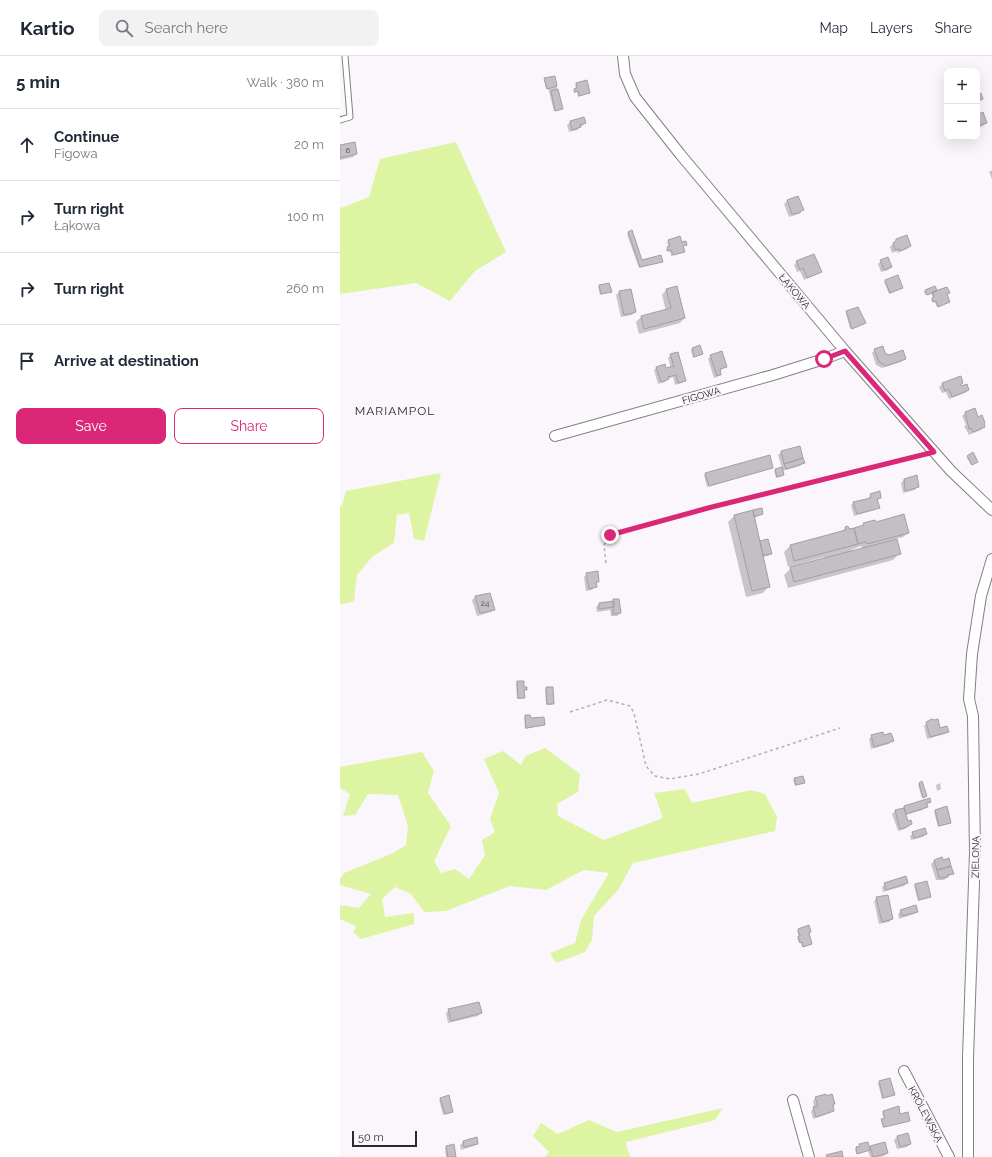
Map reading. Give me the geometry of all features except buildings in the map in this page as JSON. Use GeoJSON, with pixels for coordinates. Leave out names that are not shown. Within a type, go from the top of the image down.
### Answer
{"type":"FeatureCollection","features":[{"type":"Feature","properties":{"kind":"street","name":"ŁĄKOWA"},"geometry":{"type":"LineString","coordinates":[[624,56],[625,74],[635,97],[680,154],[845,351],[951,471],[992,510]]}},
{"type":"Feature","properties":{"kind":"street","name":"FIGOWA"},"geometry":{"type":"LineString","coordinates":[[555,436],[773,375],[845,351]]}},
{"type":"Feature","properties":{"kind":"street","name":"ZIELONA"},"geometry":{"type":"LineString","coordinates":[[968,1157],[968,1058],[975,853],[973,716],[969,699],[972,654],[981,596],[992,559]]}},
{"type":"Feature","properties":{"kind":"street","name":"KRÓLEWSKA"},"geometry":{"type":"LineString","coordinates":[[904,1071],[949,1157]]}},
{"type":"Feature","properties":{"kind":"street"},"geometry":{"type":"LineString","coordinates":[[793,1100],[809,1157]]}},
{"type":"Feature","properties":{"kind":"lane"},"geometry":{"type":"LineString","coordinates":[[340,120],[350,117],[345,56]]}},
{"type":"Feature","properties":{"kind":"path"},"geometry":{"type":"LineString","coordinates":[[606,563],[604,545],[610,535],[708,508],[934,452]]}},
{"type":"Feature","properties":{"kind":"path"},"geometry":{"type":"LineString","coordinates":[[570,712],[607,700],[630,706],[634,713],[646,766],[656,776],[670,779],[699,774],[840,728]]}},
{"type":"Feature","properties":{"kind":"green space"},"geometry":{"type":"Polygon","coordinates":[[[456,142],[506,252],[475,271],[450,301],[416,283],[340,294],[340,207],[341,208],[369,197],[380,159],[456,142]]]}},
{"type":"Feature","properties":{"kind":"green space"},"geometry":{"type":"Polygon","coordinates":[[[441,473],[424,541],[414,539],[409,513],[397,515],[394,543],[372,557],[357,575],[354,601],[340,605],[340,506],[342,505],[346,491],[441,473]]]}},
{"type":"Feature","properties":{"kind":"green space"},"geometry":{"type":"Polygon","coordinates":[[[545,748],[580,774],[578,792],[557,804],[558,816],[604,840],[663,818],[654,793],[685,789],[692,803],[751,790],[765,794],[777,817],[775,831],[633,863],[618,890],[594,916],[592,940],[585,952],[556,963],[550,953],[575,943],[581,920],[609,873],[584,870],[546,890],[510,886],[446,911],[424,912],[411,894],[395,887],[382,899],[385,917],[414,913],[414,924],[361,939],[353,932],[356,926],[340,919],[340,905],[359,908],[371,894],[340,885],[340,879],[344,873],[391,854],[406,845],[408,826],[398,795],[368,794],[355,815],[343,816],[350,794],[340,788],[340,767],[422,752],[434,771],[428,793],[451,826],[434,861],[441,873],[455,869],[469,879],[485,855],[482,840],[495,832],[490,819],[499,793],[484,759],[503,751],[521,765],[526,756],[545,748]]]}},
{"type":"Feature","properties":{"kind":"green space"},"geometry":{"type":"Polygon","coordinates":[[[723,1108],[715,1120],[626,1142],[627,1149],[631,1157],[545,1157],[549,1152],[533,1136],[541,1123],[558,1134],[589,1120],[617,1132],[723,1108]]]}},
{"type":"Feature","properties":{"kind":"district","name":"MARIAMPOL"},"geometry":{"type":"Point","coordinates":[395,411]}},
{"type":"Feature","properties":{"kind":"route"},"geometry":{"type":"LineString","coordinates":[[610,535],[708,508],[934,452],[845,351],[824,359]]}}]}
